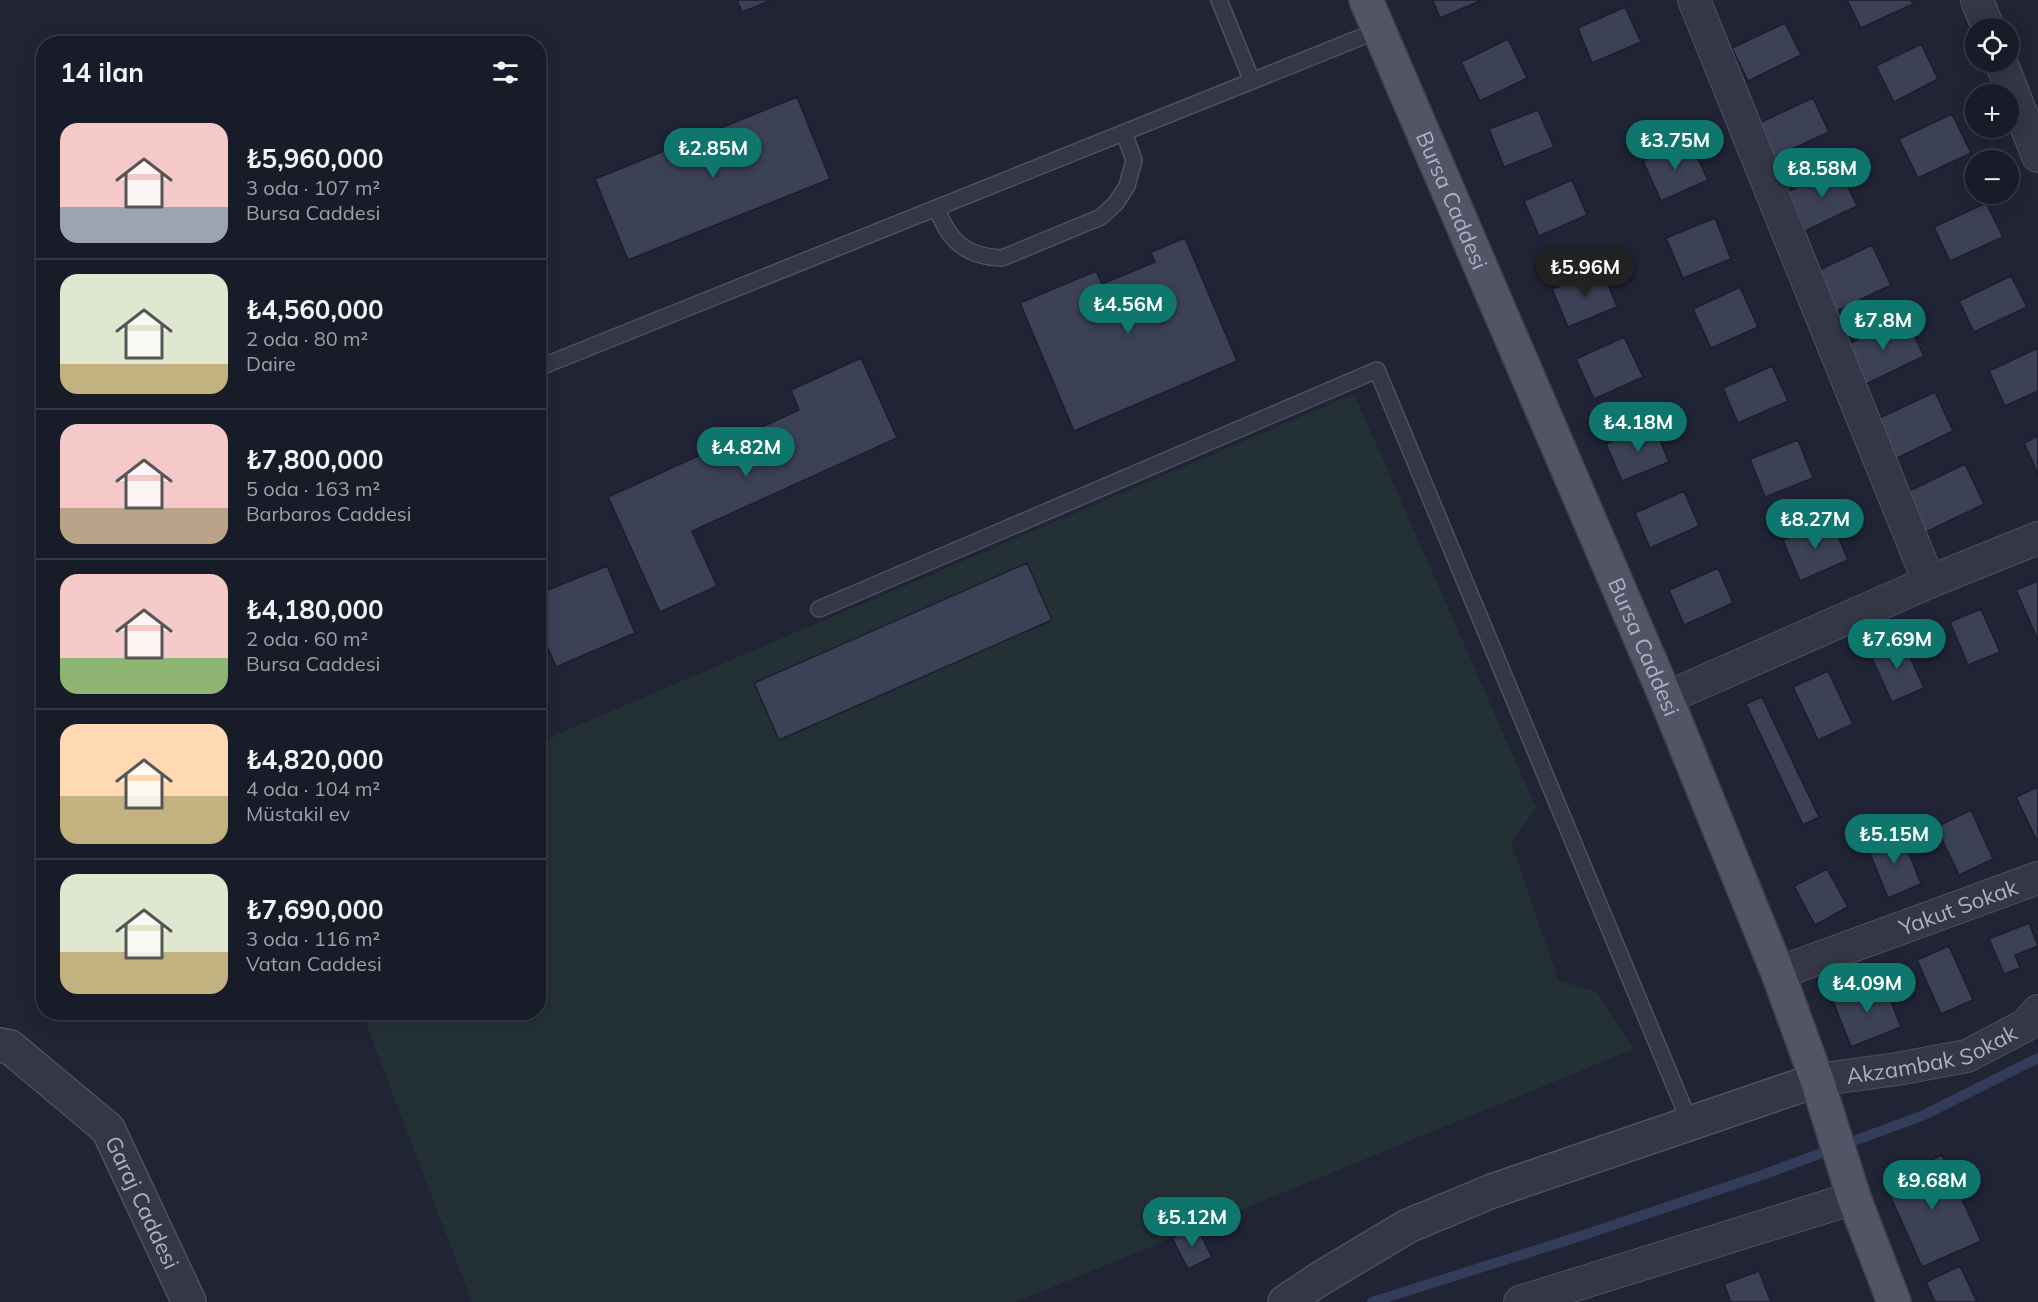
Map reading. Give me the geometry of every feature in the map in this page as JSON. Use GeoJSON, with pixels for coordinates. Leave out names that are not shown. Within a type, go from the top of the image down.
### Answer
{"type":"FeatureCollection","features":[{"type":"Feature","properties":{"kind":"main road","name":"Bursa Caddesi"},"geometry":{"type":"LineString","coordinates":[[1366,0],[1666,698],[1778,973],[1894,1302]]}},
{"type":"Feature","properties":{"kind":"street"},"geometry":{"type":"LineString","coordinates":[[1694,0],[1929,582]]}},
{"type":"Feature","properties":{"kind":"street"},"geometry":{"type":"LineString","coordinates":[[1977,0],[1984,18]]}},
{"type":"Feature","properties":{"kind":"street"},"geometry":{"type":"LineString","coordinates":[[2005,72],[2038,156]]}},
{"type":"Feature","properties":{"kind":"street"},"geometry":{"type":"LineString","coordinates":[[1666,698],[1929,582],[2038,538]]}},
{"type":"Feature","properties":{"kind":"street","name":"Yakut Sokak"},"geometry":{"type":"LineString","coordinates":[[1778,973],[2038,878]]}},
{"type":"Feature","properties":{"kind":"street","name":"Akzambak Sokak"},"geometry":{"type":"LineString","coordinates":[[1817,1080],[1967,1056],[2026,1025],[2038,1011]]}},
{"type":"Feature","properties":{"kind":"street","name":"Garaj Caddesi"},"geometry":{"type":"LineString","coordinates":[[0,1045],[10,1047],[108,1129],[189,1302]]}},
{"type":"Feature","properties":{"kind":"street"},"geometry":{"type":"LineString","coordinates":[[1285,1302],[1408,1226],[1492,1191],[1817,1080]]}},
{"type":"Feature","properties":{"kind":"street"},"geometry":{"type":"LineString","coordinates":[[1532,1300],[1852,1187]]}},
{"type":"Feature","properties":{"kind":"lane"},"geometry":{"type":"LineString","coordinates":[[1219,0],[1252,81]]}},
{"type":"Feature","properties":{"kind":"lane"},"geometry":{"type":"LineString","coordinates":[[546,365],[1379,30]]}},
{"type":"Feature","properties":{"kind":"lane"},"geometry":{"type":"LineString","coordinates":[[937,208],[949,234],[959,244],[972,253],[987,258],[1002,258],[1101,217],[1116,203],[1127,186],[1134,160],[1124,133]]}},
{"type":"Feature","properties":{"kind":"lane"},"geometry":{"type":"LineString","coordinates":[[819,609],[1377,370],[1690,1123]]}},
{"type":"Feature","properties":{"kind":"shaded area"},"geometry":{"type":"Polygon","coordinates":[[[1354,394],[1536,808],[1511,843],[1559,981],[1597,992],[1634,1049],[1016,1302],[472,1302],[365,1020],[546,1020],[546,739],[1354,394]]]}},
{"type":"Feature","properties":{"kind":"building"},"geometry":{"type":"Polygon","coordinates":[[[737,0],[772,0],[742,12],[737,0]]]}},
{"type":"Feature","properties":{"kind":"building"},"geometry":{"type":"Polygon","coordinates":[[[1433,0],[1482,0],[1440,18],[1433,0]]]}},
{"type":"Feature","properties":{"kind":"building"},"geometry":{"type":"Polygon","coordinates":[[[1847,0],[1911,0],[1913,4],[1861,28],[1847,0]]]}},
{"type":"Feature","properties":{"kind":"building"},"geometry":{"type":"Polygon","coordinates":[[[1625,7],[1641,42],[1592,63],[1578,28],[1625,7]]]}},
{"type":"Feature","properties":{"kind":"building"},"geometry":{"type":"Polygon","coordinates":[[[1785,23],[1801,55],[1748,81],[1732,48],[1785,23]]]}},
{"type":"Feature","properties":{"kind":"building"},"geometry":{"type":"Polygon","coordinates":[[[1508,39],[1527,78],[1480,101],[1461,62],[1508,39]]]}},
{"type":"Feature","properties":{"kind":"building"},"geometry":{"type":"Polygon","coordinates":[[[1921,44],[1938,79],[1894,102],[1876,66],[1921,44]]]}},
{"type":"Feature","properties":{"kind":"building"},"geometry":{"type":"Polygon","coordinates":[[[797,97],[830,179],[628,260],[595,179],[797,97]]]}},
{"type":"Feature","properties":{"kind":"building"},"geometry":{"type":"Polygon","coordinates":[[[1813,98],[1829,132],[1775,157],[1759,123],[1813,98]]]}},
{"type":"Feature","properties":{"kind":"building"},"geometry":{"type":"Polygon","coordinates":[[[1538,110],[1554,147],[1504,167],[1489,129],[1538,110]]]}},
{"type":"Feature","properties":{"kind":"building"},"geometry":{"type":"Polygon","coordinates":[[[1952,114],[1970,150],[1965,150],[1965,156],[1918,178],[1899,139],[1952,114]]]}},
{"type":"Feature","properties":{"kind":"building"},"geometry":{"type":"Polygon","coordinates":[[[1689,140],[1708,180],[1661,201],[1643,161],[1689,140]]]}},
{"type":"Feature","properties":{"kind":"building"},"geometry":{"type":"Polygon","coordinates":[[[1839,168],[1857,206],[1805,231],[1787,192],[1839,168]]]}},
{"type":"Feature","properties":{"kind":"building"},"geometry":{"type":"Polygon","coordinates":[[[1572,180],[1587,215],[1539,236],[1524,201],[1572,180]]]}},
{"type":"Feature","properties":{"kind":"building"},"geometry":{"type":"Polygon","coordinates":[[[1986,204],[2003,237],[1950,261],[1934,227],[1986,204]]]}},
{"type":"Feature","properties":{"kind":"building"},"geometry":{"type":"Polygon","coordinates":[[[1715,218],[1731,259],[1683,278],[1666,238],[1715,218]]]}},
{"type":"Feature","properties":{"kind":"building"},"geometry":{"type":"Polygon","coordinates":[[[1185,238],[1237,361],[1074,431],[1020,303],[1096,271],[1102,284],[1155,262],[1151,252],[1185,238]]]}},
{"type":"Feature","properties":{"kind":"building"},"geometry":{"type":"Polygon","coordinates":[[[1872,245],[1891,285],[1828,315],[1809,275],[1872,245]]]}},
{"type":"Feature","properties":{"kind":"building"},"geometry":{"type":"Polygon","coordinates":[[[1602,269],[1617,307],[1568,327],[1552,289],[1602,269]]]}},
{"type":"Feature","properties":{"kind":"building"},"geometry":{"type":"Polygon","coordinates":[[[2011,276],[2027,307],[1974,332],[1959,301],[2011,276]]]}},
{"type":"Feature","properties":{"kind":"building"},"geometry":{"type":"Polygon","coordinates":[[[1740,287],[1758,327],[1711,348],[1693,309],[1740,287]]]}},
{"type":"Feature","properties":{"kind":"building"},"geometry":{"type":"Polygon","coordinates":[[[1905,317],[1924,356],[1862,386],[1842,347],[1905,317]]]}},
{"type":"Feature","properties":{"kind":"building"},"geometry":{"type":"Polygon","coordinates":[[[1624,337],[1643,377],[1594,399],[1576,359],[1624,337]]]}},
{"type":"Feature","properties":{"kind":"building"},"geometry":{"type":"Polygon","coordinates":[[[2038,348],[2038,391],[2005,406],[1989,371],[2038,348]]]}},
{"type":"Feature","properties":{"kind":"building"},"geometry":{"type":"Polygon","coordinates":[[[861,358],[897,438],[692,531],[717,586],[660,612],[608,497],[799,410],[791,390],[861,358]]]}},
{"type":"Feature","properties":{"kind":"building"},"geometry":{"type":"Polygon","coordinates":[[[1772,366],[1788,401],[1738,423],[1723,388],[1772,366]]]}},
{"type":"Feature","properties":{"kind":"building"},"geometry":{"type":"Polygon","coordinates":[[[1935,392],[1953,431],[1891,461],[1873,421],[1935,392]]]}},
{"type":"Feature","properties":{"kind":"building"},"geometry":{"type":"Polygon","coordinates":[[[1653,424],[1669,462],[1622,481],[1606,444],[1653,424]]]}},
{"type":"Feature","properties":{"kind":"building"},"geometry":{"type":"Polygon","coordinates":[[[2038,436],[2038,474],[2024,443],[2038,436]]]}},
{"type":"Feature","properties":{"kind":"building"},"geometry":{"type":"Polygon","coordinates":[[[1798,440],[1813,478],[1765,497],[1750,459],[1798,440]]]}},
{"type":"Feature","properties":{"kind":"building"},"geometry":{"type":"Polygon","coordinates":[[[1965,464],[1984,504],[1924,533],[1905,493],[1965,464]]]}},
{"type":"Feature","properties":{"kind":"building"},"geometry":{"type":"Polygon","coordinates":[[[1684,491],[1699,526],[1650,548],[1635,513],[1684,491]]]}},
{"type":"Feature","properties":{"kind":"building"},"geometry":{"type":"Polygon","coordinates":[[[1831,520],[1848,560],[1800,581],[1783,540],[1831,520]]]}},
{"type":"Feature","properties":{"kind":"building"},"geometry":{"type":"Polygon","coordinates":[[[1027,563],[1052,620],[779,740],[754,683],[1027,563]]]}},
{"type":"Feature","properties":{"kind":"building"},"geometry":{"type":"Polygon","coordinates":[[[607,566],[635,633],[556,667],[546,644],[546,591],[607,566]]]}},
{"type":"Feature","properties":{"kind":"building"},"geometry":{"type":"Polygon","coordinates":[[[1718,568],[1733,603],[1684,625],[1669,590],[1718,568]]]}},
{"type":"Feature","properties":{"kind":"building"},"geometry":{"type":"Polygon","coordinates":[[[2038,581],[2038,640],[2016,590],[2038,581]]]}},
{"type":"Feature","properties":{"kind":"building"},"geometry":{"type":"Polygon","coordinates":[[[1981,609],[2000,652],[1968,665],[1950,622],[1981,609]]]}},
{"type":"Feature","properties":{"kind":"building"},"geometry":{"type":"Polygon","coordinates":[[[1901,638],[1924,688],[1892,702],[1869,652],[1901,638]]]}},
{"type":"Feature","properties":{"kind":"building"},"geometry":{"type":"Polygon","coordinates":[[[1828,671],[1853,724],[1818,740],[1793,687],[1828,671]]]}},
{"type":"Feature","properties":{"kind":"building"},"geometry":{"type":"Polygon","coordinates":[[[1762,697],[1819,817],[1803,825],[1746,704],[1762,697]]]}},
{"type":"Feature","properties":{"kind":"building"},"geometry":{"type":"Polygon","coordinates":[[[2038,787],[2038,838],[2036,839],[2016,797],[2038,787]]]}},
{"type":"Feature","properties":{"kind":"building"},"geometry":{"type":"Polygon","coordinates":[[[1971,810],[1993,859],[1959,875],[1936,827],[1971,810]]]}},
{"type":"Feature","properties":{"kind":"building"},"geometry":{"type":"Polygon","coordinates":[[[1901,833],[1921,884],[1888,898],[1867,846],[1901,833]]]}},
{"type":"Feature","properties":{"kind":"building"},"geometry":{"type":"Polygon","coordinates":[[[1827,869],[1848,907],[1815,925],[1794,886],[1827,869]]]}},
{"type":"Feature","properties":{"kind":"building"},"geometry":{"type":"Polygon","coordinates":[[[2029,923],[2038,946],[2015,955],[2020,968],[2004,974],[1989,939],[2029,923]]]}},
{"type":"Feature","properties":{"kind":"building"},"geometry":{"type":"Polygon","coordinates":[[[1949,946],[1973,1000],[1941,1014],[1917,960],[1949,946]]]}},
{"type":"Feature","properties":{"kind":"building"},"geometry":{"type":"Polygon","coordinates":[[[1883,981],[1901,1027],[1851,1047],[1833,1001],[1883,981]]]}},
{"type":"Feature","properties":{"kind":"building"},"geometry":{"type":"Polygon","coordinates":[[[1942,1155],[1981,1241],[1922,1267],[1884,1182],[1942,1155]]]}},
{"type":"Feature","properties":{"kind":"building"},"geometry":{"type":"Polygon","coordinates":[[[1196,1226],[1212,1257],[1188,1269],[1172,1238],[1196,1226]]]}},
{"type":"Feature","properties":{"kind":"building"},"geometry":{"type":"Polygon","coordinates":[[[1960,1266],[1977,1302],[1935,1302],[1926,1282],[1960,1266]]]}},
{"type":"Feature","properties":{"kind":"building"},"geometry":{"type":"Polygon","coordinates":[[[1759,1271],[1771,1302],[1731,1302],[1724,1284],[1759,1271]]]}},
{"type":"Feature","properties":{"kind":"waterway"},"geometry":{"type":"LineString","coordinates":[[1372,1302],[1587,1234],[1765,1174],[1924,1115],[2038,1058]]}}]}
